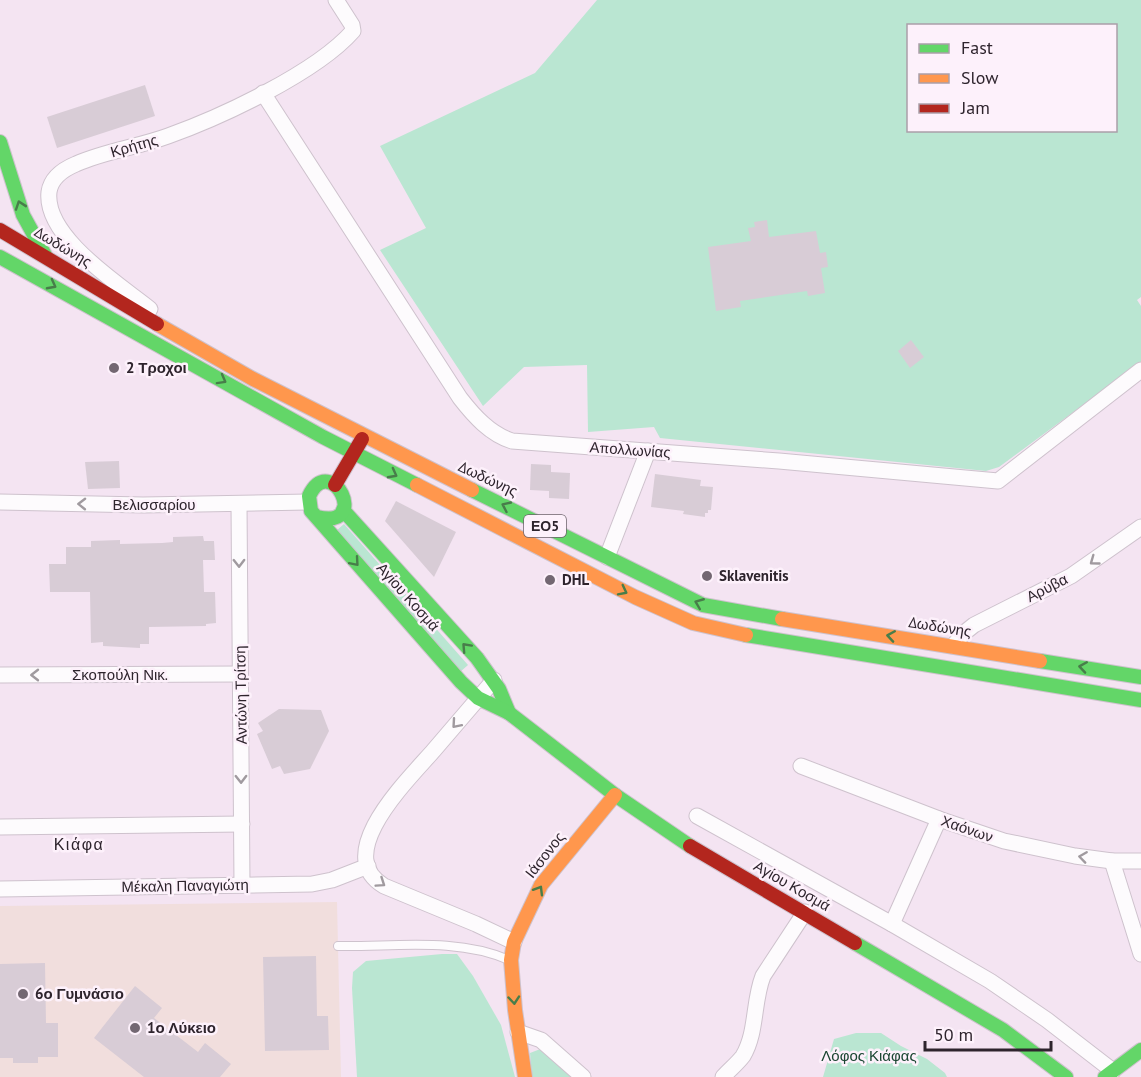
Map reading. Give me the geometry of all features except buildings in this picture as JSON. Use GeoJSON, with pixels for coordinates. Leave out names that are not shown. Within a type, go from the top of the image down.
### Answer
{"type":"FeatureCollection","features":[{"type":"Feature","properties":{"kind":"main road"},"geometry":{"type":"LineString","coordinates":[[0,142],[23,215],[46,256]]}},
{"type":"Feature","properties":{"kind":"main road","name":"Δωδώνης"},"geometry":{"type":"LineString","coordinates":[[0,230],[232,368],[670,590],[714,608],[1141,677]]}},
{"type":"Feature","properties":{"kind":"main road","name":"ΕΟ5"},"geometry":{"type":"LineString","coordinates":[[0,257],[354,453],[635,597],[693,623],[754,637],[1141,700]]}},
{"type":"Feature","properties":{"kind":"main road"},"geometry":{"type":"LineString","coordinates":[[335,485],[364,436]]}},
{"type":"Feature","properties":{"kind":"main road"},"geometry":{"type":"LineString","coordinates":[[325,483],[335,485],[345,497],[343,510],[330,520],[317,517],[311,511],[308,502],[310,493],[316,486],[325,483]]}},
{"type":"Feature","properties":{"kind":"main road","name":"Αγίου Κοσμά"},"geometry":{"type":"LineString","coordinates":[[343,510],[494,680],[509,712]]}},
{"type":"Feature","properties":{"kind":"main road","name":"Αγίου Κοσμά"},"geometry":{"type":"LineString","coordinates":[[317,517],[461,682],[478,698],[509,712],[615,795],[673,836],[1003,1030],[1066,1077]]}},
{"type":"Feature","properties":{"kind":"main road","name":"Ιάσονος"},"geometry":{"type":"LineString","coordinates":[[525,1077],[511,960],[513,942],[541,885],[615,795]]}},
{"type":"Feature","properties":{"kind":"main road"},"geometry":{"type":"LineString","coordinates":[[1109,1074],[1141,1050]]}},
{"type":"Feature","properties":{"kind":"street","name":"Κρήτης"},"geometry":{"type":"LineString","coordinates":[[163,328],[156,314],[74,247],[52,211],[49,201],[50,186],[57,176],[76,164],[167,136],[209,119],[263,93],[328,53],[352,31],[352,25],[336,0]]}},
{"type":"Feature","properties":{"kind":"street","name":"Απολλωνίας"},"geometry":{"type":"LineString","coordinates":[[263,93],[460,398],[478,419],[497,434],[512,441],[779,461],[998,481],[1141,370]]}},
{"type":"Feature","properties":{"kind":"street"},"geometry":{"type":"LineString","coordinates":[[607,557],[648,451]]}},
{"type":"Feature","properties":{"kind":"street","name":"Βελισσαρίου"},"geometry":{"type":"LineString","coordinates":[[0,502],[238,505],[308,502]]}},
{"type":"Feature","properties":{"kind":"street","name":"Αντώνη Τρίτση"},"geometry":{"type":"LineString","coordinates":[[238,505],[242,885]]}},
{"type":"Feature","properties":{"kind":"street","name":"Αρύβα"},"geometry":{"type":"LineString","coordinates":[[953,646],[974,625],[1071,576],[1141,527]]}},
{"type":"Feature","properties":{"kind":"street","name":"Σκοπούλη Νικ."},"geometry":{"type":"LineString","coordinates":[[0,675],[240,674]]}},
{"type":"Feature","properties":{"kind":"street"},"geometry":{"type":"LineString","coordinates":[[494,680],[383,810],[369,839],[368,866],[372,877],[384,886],[461,917],[513,942]]}},
{"type":"Feature","properties":{"kind":"street","name":"Χαόνων"},"geometry":{"type":"LineString","coordinates":[[801,766],[939,819],[1004,841],[1068,855],[1112,861],[1141,861]]}},
{"type":"Feature","properties":{"kind":"street"},"geometry":{"type":"LineString","coordinates":[[696,816],[990,981],[1047,1020],[1109,1074]]}},
{"type":"Feature","properties":{"kind":"street"},"geometry":{"type":"LineString","coordinates":[[892,924],[939,819]]}},
{"type":"Feature","properties":{"kind":"street"},"geometry":{"type":"LineString","coordinates":[[0,827],[242,824]]}},
{"type":"Feature","properties":{"kind":"street"},"geometry":{"type":"LineString","coordinates":[[1112,861],[1141,954]]}},
{"type":"Feature","properties":{"kind":"street","name":"Μέκαλη Παναγιώτη"},"geometry":{"type":"LineString","coordinates":[[0,889],[323,882],[368,866]]}},
{"type":"Feature","properties":{"kind":"street"},"geometry":{"type":"LineString","coordinates":[[723,1077],[741,1058],[748,1045],[758,987],[763,976],[805,912]]}},
{"type":"Feature","properties":{"kind":"street"},"geometry":{"type":"LineString","coordinates":[[518,1032],[541,1041],[583,1077]]}},
{"type":"Feature","properties":{"kind":"lane"},"geometry":{"type":"LineString","coordinates":[[338,946],[456,947],[486,952],[511,960]]}},
{"type":"Feature","properties":{"kind":"shaded area"},"geometry":{"type":"Polygon","coordinates":[[[337,902],[341,1077],[0,1077],[0,906],[337,902]]]}},
{"type":"Feature","properties":{"kind":"green space"},"geometry":{"type":"Polygon","coordinates":[[[597,0],[1141,0],[1141,297],[1137,300],[1141,306],[1141,362],[999,467],[986,471],[660,438],[654,427],[588,432],[587,365],[524,367],[483,406],[380,250],[426,228],[380,146],[535,73],[597,0]]]}},
{"type":"Feature","properties":{"kind":"green space"},"geometry":{"type":"Polygon","coordinates":[[[344,524],[468,665],[460,672],[336,531],[344,524]]]}},
{"type":"Feature","properties":{"kind":"green space"},"geometry":{"type":"Polygon","coordinates":[[[457,954],[473,976],[501,1025],[515,1077],[357,1077],[353,972],[366,961],[457,954]]]}},
{"type":"Feature","properties":{"kind":"green space","name":"Λόφος Κιάφας"},"geometry":{"type":"Polygon","coordinates":[[[856,1033],[881,1033],[927,1059],[947,1077],[823,1077],[834,1039],[856,1033]]]}},
{"type":"Feature","properties":{"kind":"green space"},"geometry":{"type":"Polygon","coordinates":[[[543,1048],[571,1077],[532,1077],[530,1053],[543,1048]]]}},
{"type":"Feature","properties":{"kind":"traffic: fast"},"geometry":{"type":"LineString","coordinates":[[0,142],[23,215],[45,255]]}},
{"type":"Feature","properties":{"kind":"traffic: fast"},"geometry":{"type":"LineString","coordinates":[[0,257],[323,437],[417,485]]}},
{"type":"Feature","properties":{"kind":"traffic: fast"},"geometry":{"type":"LineString","coordinates":[[317,517],[333,518],[342,513],[344,504],[342,494],[336,486],[327,482],[318,484],[309,496],[311,511],[461,682],[478,698],[509,713],[615,795],[690,846]]}},
{"type":"Feature","properties":{"kind":"traffic: fast"},"geometry":{"type":"LineString","coordinates":[[472,490],[703,605],[782,619]]}},
{"type":"Feature","properties":{"kind":"traffic: fast"},"geometry":{"type":"LineString","coordinates":[[343,510],[477,658],[499,689],[509,713]]}},
{"type":"Feature","properties":{"kind":"traffic: fast"},"geometry":{"type":"LineString","coordinates":[[746,635],[1141,700]]}},
{"type":"Feature","properties":{"kind":"traffic: fast"},"geometry":{"type":"LineString","coordinates":[[1040,661],[1141,677]]}},
{"type":"Feature","properties":{"kind":"traffic: fast"},"geometry":{"type":"LineString","coordinates":[[855,943],[1003,1030],[1066,1077]]}},
{"type":"Feature","properties":{"kind":"traffic: fast"},"geometry":{"type":"LineString","coordinates":[[1105,1077],[1141,1050]]}},
{"type":"Feature","properties":{"kind":"traffic: slow"},"geometry":{"type":"LineString","coordinates":[[157,324],[253,379],[472,490]]}},
{"type":"Feature","properties":{"kind":"traffic: slow"},"geometry":{"type":"LineString","coordinates":[[417,485],[635,597],[693,623],[746,635]]}},
{"type":"Feature","properties":{"kind":"traffic: slow"},"geometry":{"type":"LineString","coordinates":[[782,619],[1040,661]]}},
{"type":"Feature","properties":{"kind":"traffic: slow"},"geometry":{"type":"LineString","coordinates":[[525,1077],[515,1010],[511,960],[514,942],[541,885],[615,795]]}},
{"type":"Feature","properties":{"kind":"traffic: jam"},"geometry":{"type":"LineString","coordinates":[[0,230],[157,324]]}},
{"type":"Feature","properties":{"kind":"traffic: jam"},"geometry":{"type":"LineString","coordinates":[[335,485],[362,439]]}},
{"type":"Feature","properties":{"kind":"traffic: jam"},"geometry":{"type":"LineString","coordinates":[[690,846],[855,943]]}},
{"type":"Feature","properties":{"kind":"place","name":"2 Τροχοι"},"geometry":{"type":"Point","coordinates":[114,368]}},
{"type":"Feature","properties":{"kind":"place","name":"Sklavenitis"},"geometry":{"type":"Point","coordinates":[707,576]}},
{"type":"Feature","properties":{"kind":"place","name":"DHL"},"geometry":{"type":"Point","coordinates":[550,580]}},
{"type":"Feature","properties":{"kind":"place","name":"6ο Γυμνάσιο"},"geometry":{"type":"Point","coordinates":[23,994]}},
{"type":"Feature","properties":{"kind":"place","name":"1ο Λύκειο"},"geometry":{"type":"Point","coordinates":[135,1028]}},
{"type":"Feature","properties":{"kind":"district","name":"Κιάφα"},"geometry":{"type":"Point","coordinates":[79,844]}}]}
